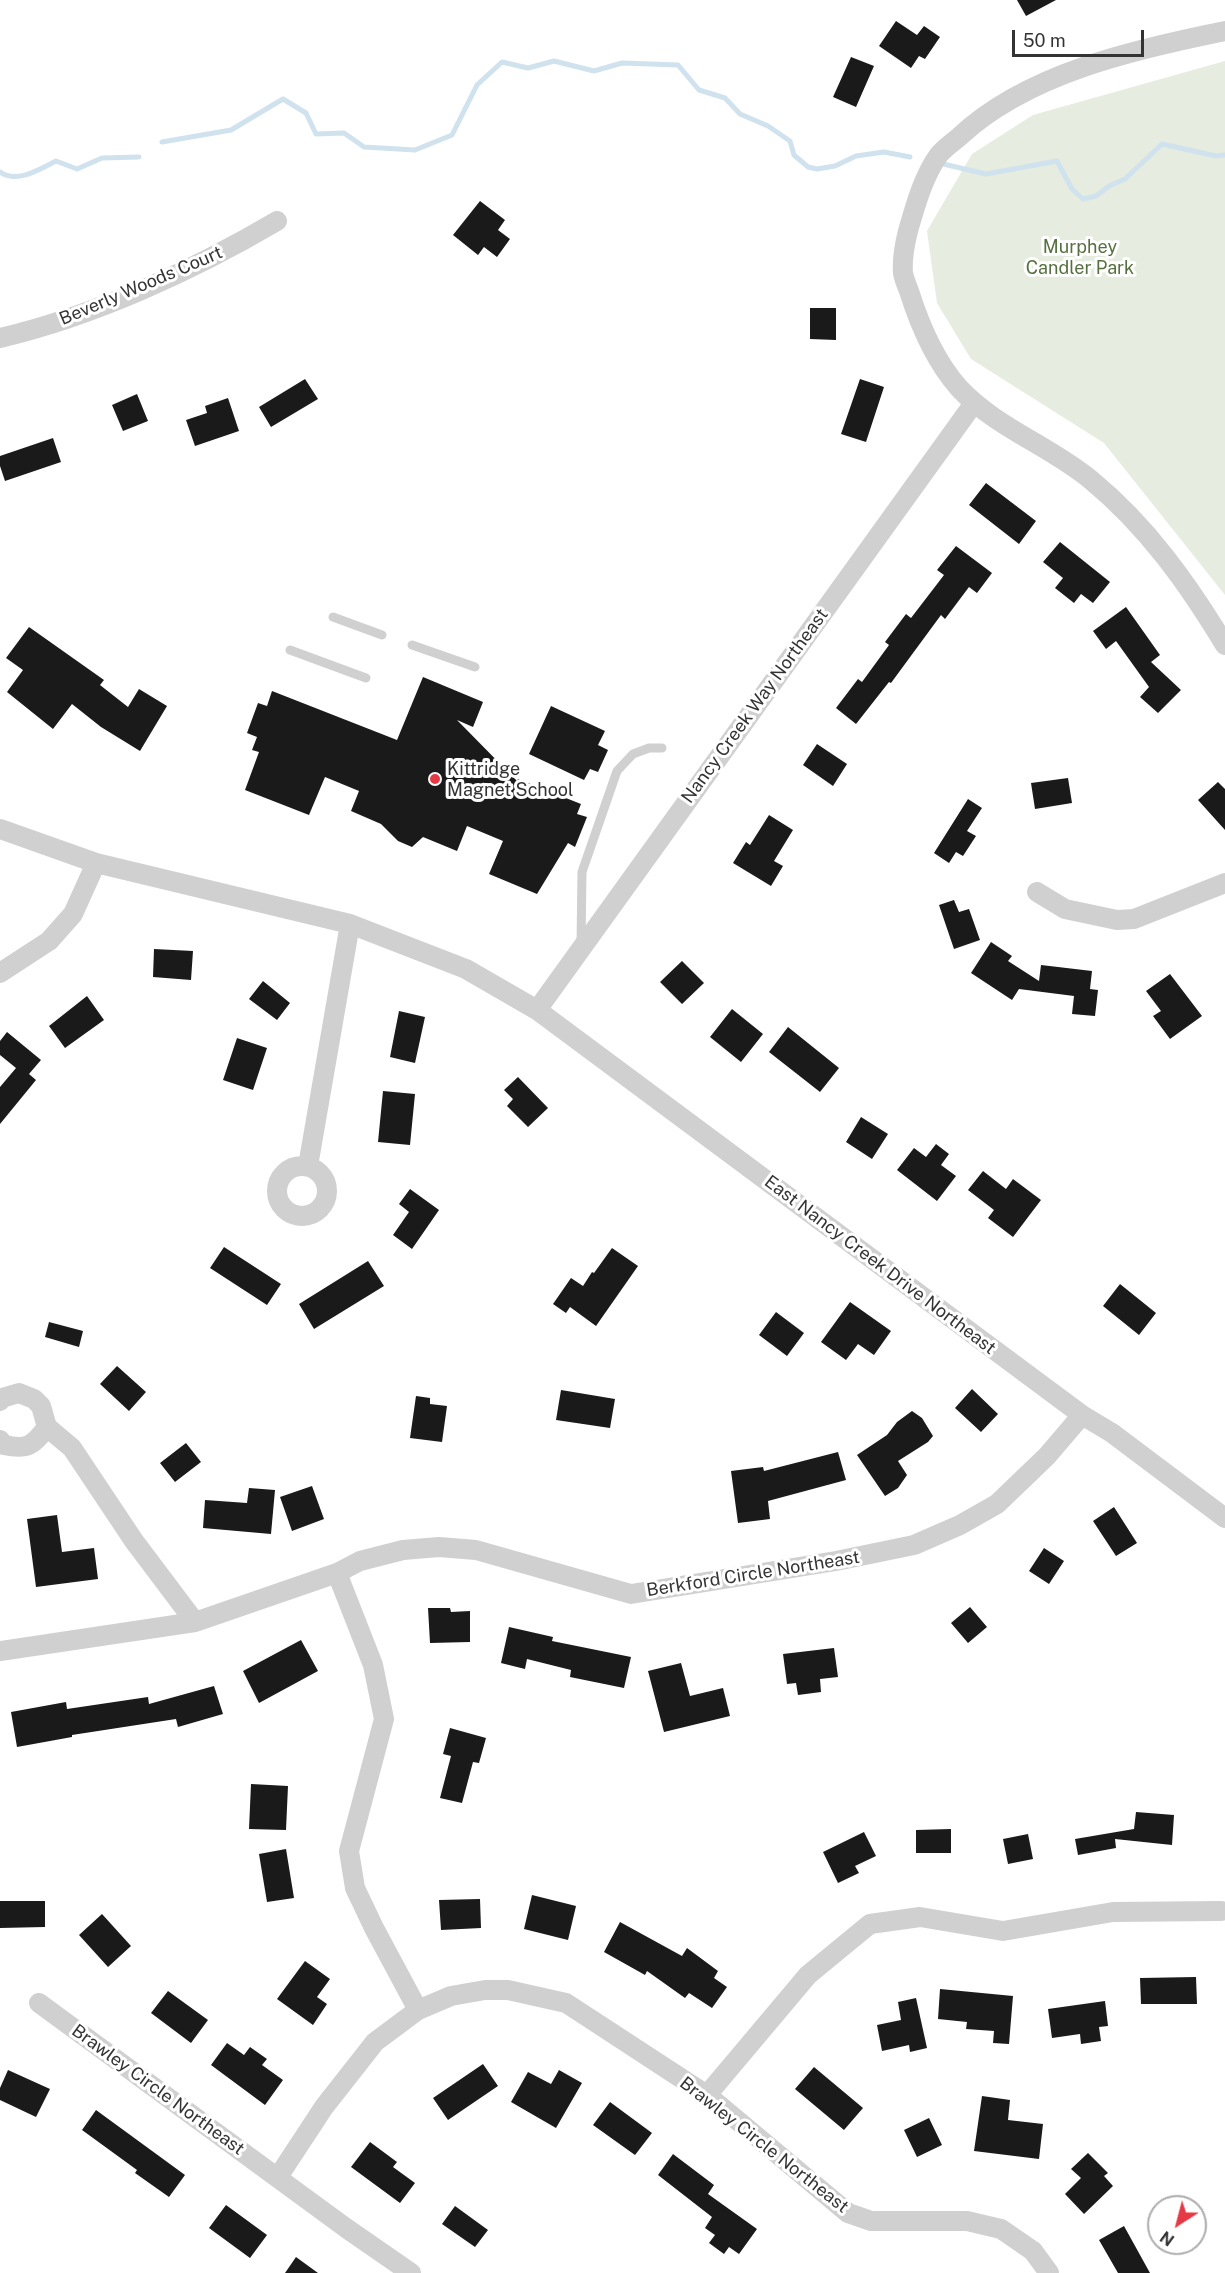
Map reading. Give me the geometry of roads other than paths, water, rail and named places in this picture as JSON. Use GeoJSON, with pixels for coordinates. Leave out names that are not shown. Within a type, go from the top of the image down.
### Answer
{"type":"FeatureCollection","features":[{"type":"Feature","properties":{"kind":"street"},"geometry":{"type":"LineString","coordinates":[[1225,32],[1163,44],[1106,60],[1033,88],[975,122],[938,156],[917,198],[906,239],[903,274],[916,312],[940,365],[974,403],[1090,479],[1142,528],[1180,574],[1225,645]]}},
{"type":"Feature","properties":{"kind":"street","name":"Beverly Woods Court"},"geometry":{"type":"LineString","coordinates":[[0,338],[30,331],[113,301],[234,246],[277,221]]}},
{"type":"Feature","properties":{"kind":"street","name":"Nancy Creek Way Northeast"},"geometry":{"type":"LineString","coordinates":[[537,1010],[974,403]]}},
{"type":"Feature","properties":{"kind":"street"},"geometry":{"type":"LineString","coordinates":[[0,829],[96,863],[350,924],[308,1166]]}},
{"type":"Feature","properties":{"kind":"street"},"geometry":{"type":"LineString","coordinates":[[0,973],[49,941],[73,914],[96,863]]}},
{"type":"Feature","properties":{"kind":"street"},"geometry":{"type":"LineString","coordinates":[[1036,892],[1065,909],[1117,920],[1134,919],[1225,883]]}},
{"type":"Feature","properties":{"kind":"street","name":"East Nancy Creek Drive Northeast"},"geometry":{"type":"LineString","coordinates":[[350,924],[466,969],[537,1010],[1082,1415],[1112,1433],[1225,1518]]}},
{"type":"Feature","properties":{"kind":"street"},"geometry":{"type":"LineString","coordinates":[[0,1401],[19,1393],[34,1399],[41,1406],[47,1427],[72,1448],[134,1540],[195,1622]]}},
{"type":"Feature","properties":{"kind":"street","name":"Berkford Circle Northeast"},"geometry":{"type":"LineString","coordinates":[[0,1651],[195,1622],[337,1573],[360,1561],[403,1550],[439,1547],[476,1550],[631,1594],[836,1561],[914,1545],[960,1525],[997,1504],[1047,1456],[1082,1415]]}},
{"type":"Feature","properties":{"kind":"street"},"geometry":{"type":"LineString","coordinates":[[0,1440],[4,1445],[21,1449],[37,1442],[47,1427]]}},
{"type":"Feature","properties":{"kind":"street"},"geometry":{"type":"LineString","coordinates":[[337,1573],[372,1665],[384,1719],[349,1851],[355,1888],[418,2010]]}},
{"type":"Feature","properties":{"kind":"street"},"geometry":{"type":"LineString","coordinates":[[707,2096],[808,1976],[870,1924],[920,1917],[1003,1931],[1113,1912],[1221,1911]]}},
{"type":"Feature","properties":{"kind":"street","name":"Brawley Circle Northeast"},"geometry":{"type":"LineString","coordinates":[[278,2177],[324,2107],[375,2042],[418,2010],[451,1996],[485,1990],[508,1990],[566,2002],[707,2096],[848,2214],[871,2221],[967,2221],[1001,2229],[1034,2251],[1049,2273]]}},
{"type":"Feature","properties":{"kind":"street","name":"Brawley Circle Northeast"},"geometry":{"type":"LineString","coordinates":[[39,2003],[411,2273]]}},
{"type":"Feature","properties":{"kind":"lane"},"geometry":{"type":"LineString","coordinates":[[333,617],[382,635]]}},
{"type":"Feature","properties":{"kind":"lane"},"geometry":{"type":"LineString","coordinates":[[412,645],[475,667]]}},
{"type":"Feature","properties":{"kind":"lane"},"geometry":{"type":"LineString","coordinates":[[290,650],[366,678]]}},
{"type":"Feature","properties":{"kind":"lane"},"geometry":{"type":"LineString","coordinates":[[580,952],[582,872],[617,771],[633,754],[649,748],[662,748]]}},
{"type":"Feature","properties":{"kind":"waterway"},"geometry":{"type":"LineString","coordinates":[[162,142],[231,130],[283,99],[306,113],[316,134],[344,133],[364,147],[415,150],[452,135],[477,85],[502,62],[528,68],[554,61],[594,71],[622,63],[678,65],[699,90],[725,98],[740,114],[768,126],[790,141],[794,155],[808,167],[817,169],[835,166],[856,156],[884,152],[910,157]]}},
{"type":"Feature","properties":{"kind":"waterway"},"geometry":{"type":"LineString","coordinates":[[939,163],[986,174],[1057,161],[1072,189],[1083,199],[1096,196],[1109,186],[1125,179],[1162,144],[1216,156],[1225,155]]}},
{"type":"Feature","properties":{"kind":"waterway"},"geometry":{"type":"LineString","coordinates":[[0,172],[21,176],[56,161],[77,169],[102,158],[139,157]]}},
{"type":"Feature","properties":{"kind":"place","name":"Kittridge Magnet School"},"geometry":{"type":"Point","coordinates":[435,779]}},
{"type":"Feature","properties":{"kind":"park label","name":"Murphey Candler Park"},"geometry":{"type":"Point","coordinates":[1080,257]}}]}
